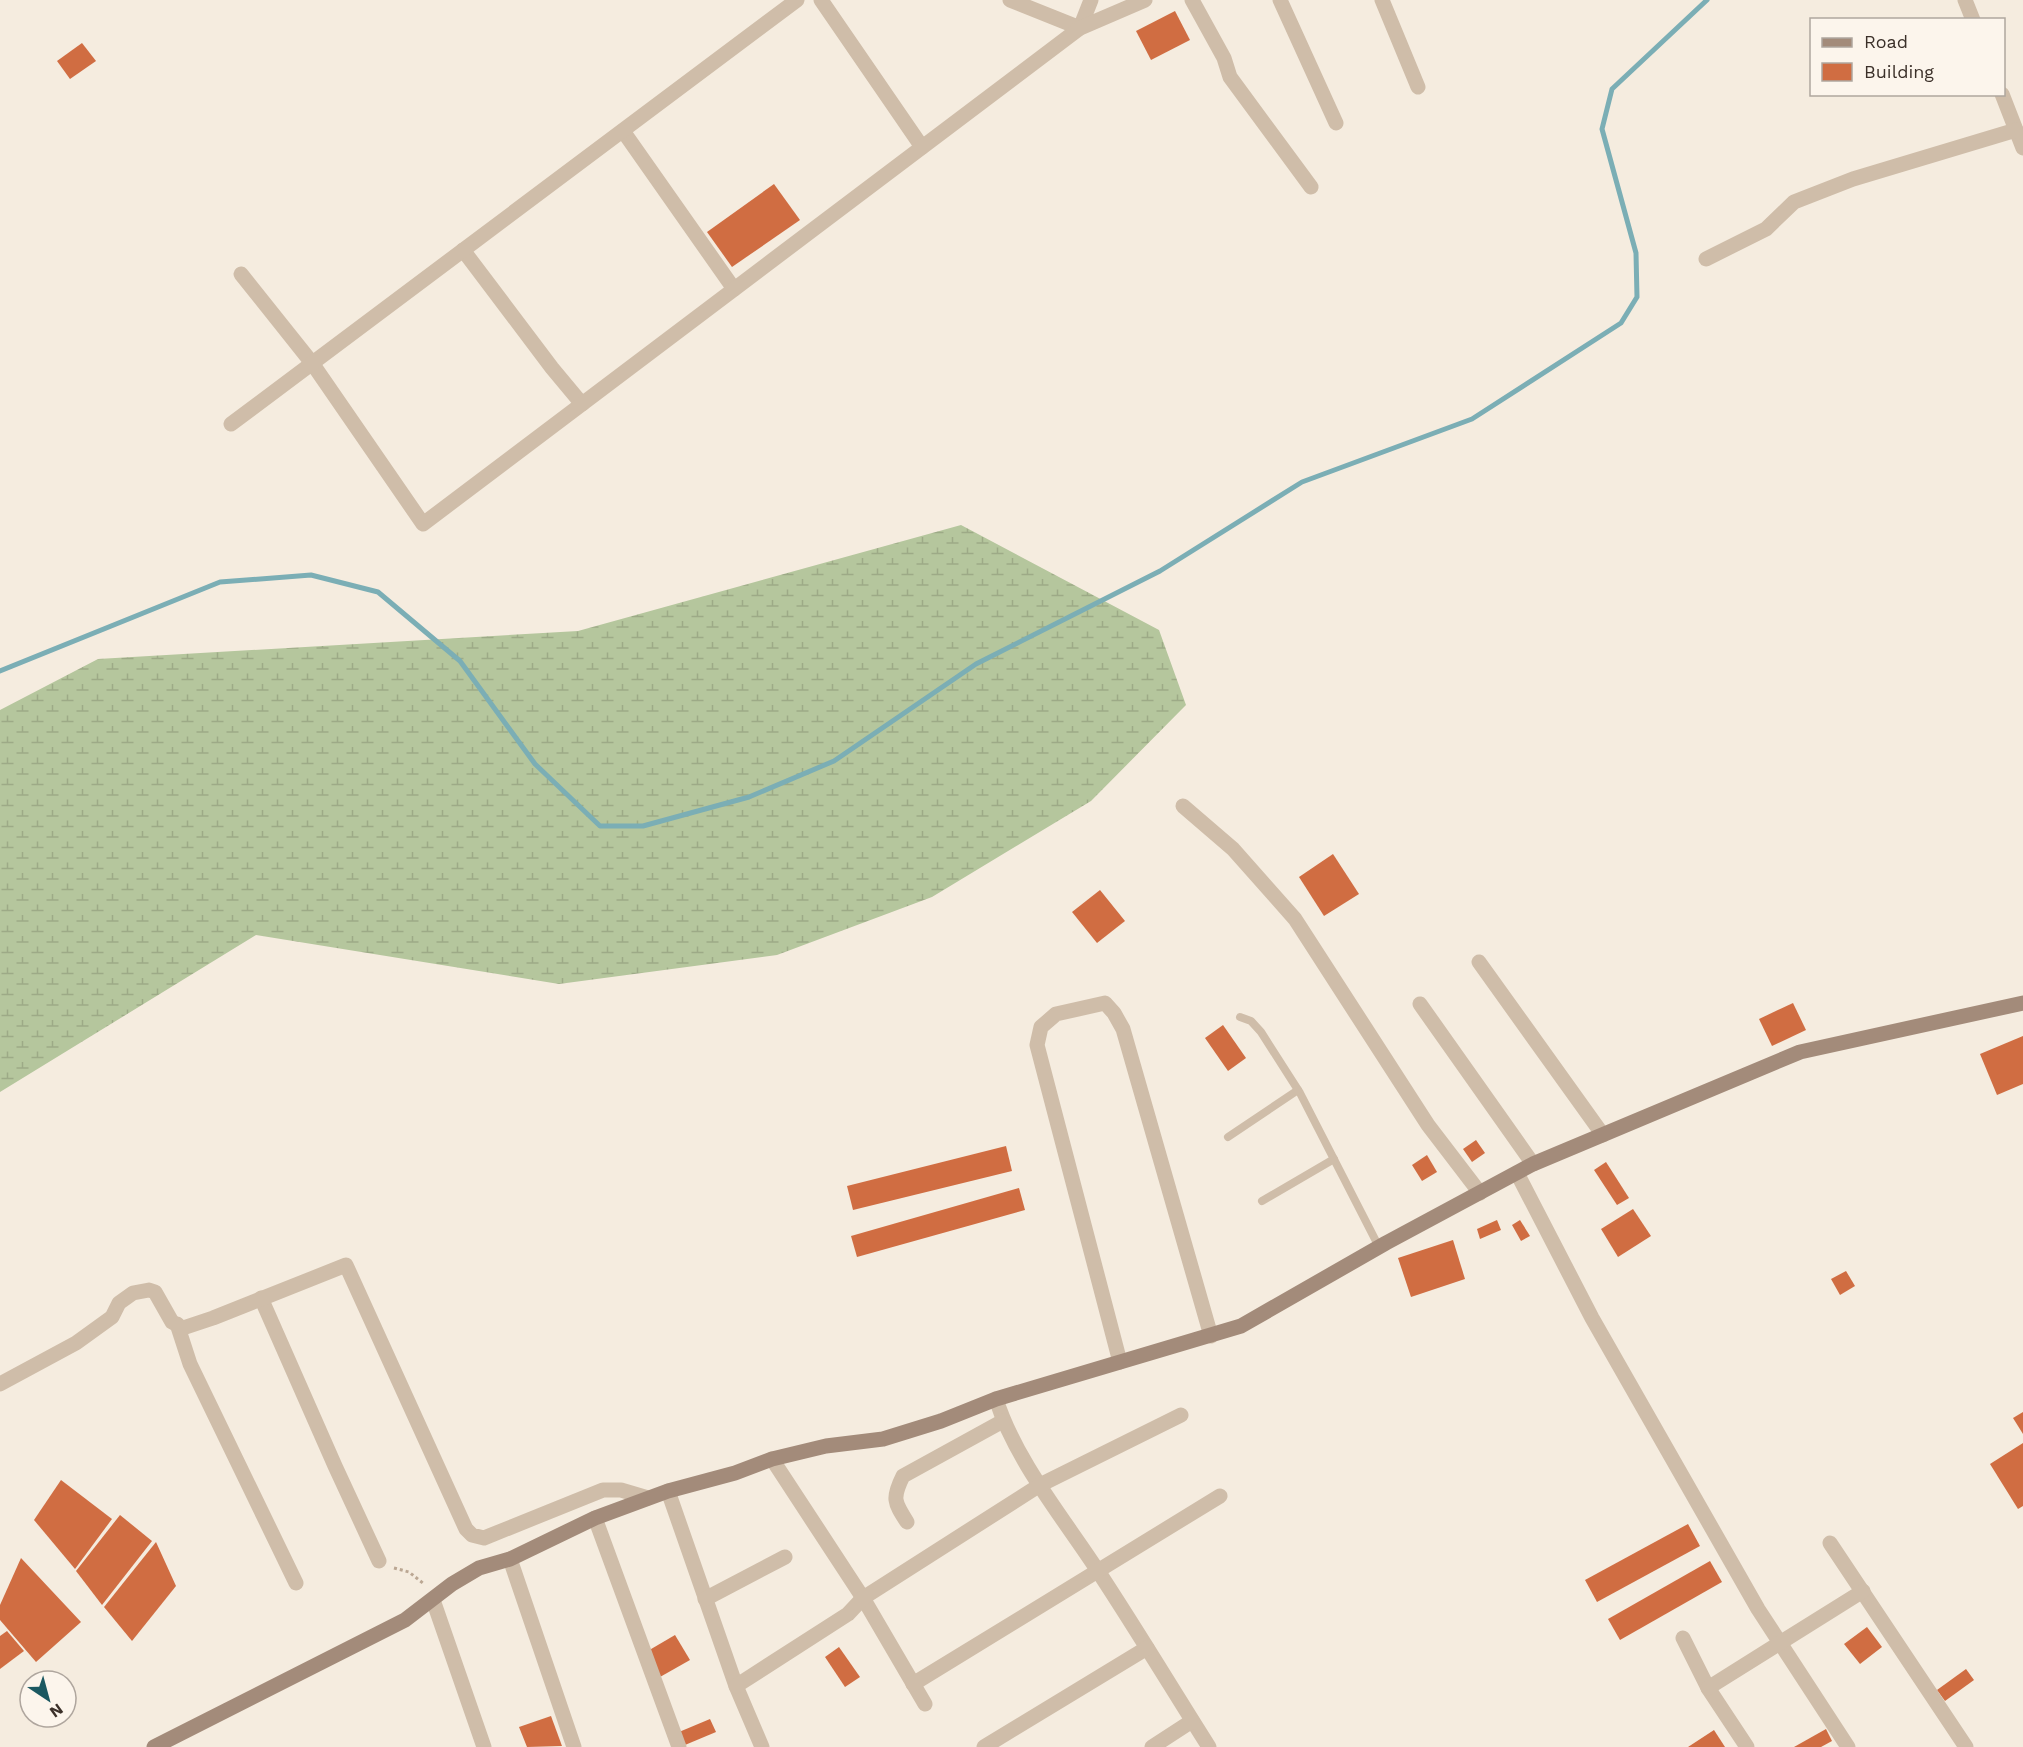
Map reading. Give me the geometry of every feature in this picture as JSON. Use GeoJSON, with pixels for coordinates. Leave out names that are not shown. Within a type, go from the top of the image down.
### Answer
{"type":"FeatureCollection","features":[{"type":"Feature","properties":{"kind":"street"},"geometry":{"type":"LineString","coordinates":[[231,424],[797,0]]}},
{"type":"Feature","properties":{"kind":"street"},"geometry":{"type":"LineString","coordinates":[[821,0],[922,147]]}},
{"type":"Feature","properties":{"kind":"street"},"geometry":{"type":"LineString","coordinates":[[1010,0],[1080,28]]}},
{"type":"Feature","properties":{"kind":"street"},"geometry":{"type":"LineString","coordinates":[[1080,28],[1091,0]]}},
{"type":"Feature","properties":{"kind":"street"},"geometry":{"type":"LineString","coordinates":[[241,274],[312,363],[423,524],[1080,28],[1145,0]]}},
{"type":"Feature","properties":{"kind":"street"},"geometry":{"type":"LineString","coordinates":[[1192,0],[1224,58],[1230,77],[1311,187]]}},
{"type":"Feature","properties":{"kind":"street"},"geometry":{"type":"LineString","coordinates":[[1280,0],[1336,123]]}},
{"type":"Feature","properties":{"kind":"street"},"geometry":{"type":"LineString","coordinates":[[1382,0],[1418,87]]}},
{"type":"Feature","properties":{"kind":"street"},"geometry":{"type":"LineString","coordinates":[[1965,0],[1971,18]]}},
{"type":"Feature","properties":{"kind":"street"},"geometry":{"type":"LineString","coordinates":[[2003,96],[2023,148]]}},
{"type":"Feature","properties":{"kind":"street"},"geometry":{"type":"LineString","coordinates":[[623,130],[734,289]]}},
{"type":"Feature","properties":{"kind":"street"},"geometry":{"type":"LineString","coordinates":[[1706,259],[1766,229],[1794,202],[1853,179],[2016,130]]}},
{"type":"Feature","properties":{"kind":"street"},"geometry":{"type":"LineString","coordinates":[[464,250],[582,404]]}},
{"type":"Feature","properties":{"kind":"street"},"geometry":{"type":"LineString","coordinates":[[1183,806],[1233,849],[1295,919],[1428,1125],[1480,1193]]}},
{"type":"Feature","properties":{"kind":"street"},"geometry":{"type":"LineString","coordinates":[[1479,962],[1603,1135]]}},
{"type":"Feature","properties":{"kind":"street"},"geometry":{"type":"LineString","coordinates":[[1120,1362],[1037,1045],[1041,1027],[1056,1014],[1104,1003],[1114,1013],[1123,1029],[1211,1336]]}},
{"type":"Feature","properties":{"kind":"street"},"geometry":{"type":"LineString","coordinates":[[154,1747],[405,1620],[452,1584],[479,1568],[510,1559],[595,1518],[668,1491],[735,1473],[772,1459],[825,1446],[883,1439],[941,1421],[996,1399],[1241,1326],[1379,1247],[1533,1164],[1800,1052],[2023,1003]]}},
{"type":"Feature","properties":{"kind":"street"},"geometry":{"type":"LineString","coordinates":[[1420,1004],[1533,1164]]}},
{"type":"Feature","properties":{"kind":"street"},"geometry":{"type":"LineString","coordinates":[[1517,1173],[1592,1318],[1758,1609],[1848,1747]]}},
{"type":"Feature","properties":{"kind":"street"},"geometry":{"type":"LineString","coordinates":[[0,1384],[76,1343],[112,1317],[118,1303],[133,1293],[149,1290],[155,1292],[172,1322],[183,1328],[346,1264],[466,1529],[472,1534],[483,1538],[603,1490],[621,1490],[648,1498]]}},
{"type":"Feature","properties":{"kind":"street"},"geometry":{"type":"LineString","coordinates":[[261,1298],[379,1561]]}},
{"type":"Feature","properties":{"kind":"street"},"geometry":{"type":"LineString","coordinates":[[177,1324],[190,1364],[296,1583]]}},
{"type":"Feature","properties":{"kind":"street"},"geometry":{"type":"LineString","coordinates":[[996,1399],[1003,1421],[1040,1485],[1098,1571],[1209,1747]]}},
{"type":"Feature","properties":{"kind":"street"},"geometry":{"type":"LineString","coordinates":[[736,1686],[848,1614],[863,1598],[1040,1485],[1180,1415]]}},
{"type":"Feature","properties":{"kind":"street"},"geometry":{"type":"LineString","coordinates":[[907,1522],[897,1507],[895,1493],[903,1476],[1003,1421]]}},
{"type":"Feature","properties":{"kind":"street"},"geometry":{"type":"LineString","coordinates":[[772,1459],[863,1598],[925,1704]]}},
{"type":"Feature","properties":{"kind":"street"},"geometry":{"type":"LineString","coordinates":[[668,1491],[736,1686],[762,1747]]}},
{"type":"Feature","properties":{"kind":"street"},"geometry":{"type":"LineString","coordinates":[[913,1684],[1220,1496]]}},
{"type":"Feature","properties":{"kind":"street"},"geometry":{"type":"LineString","coordinates":[[595,1518],[679,1747]]}},
{"type":"Feature","properties":{"kind":"street"},"geometry":{"type":"LineString","coordinates":[[1830,1543],[1966,1747]]}},
{"type":"Feature","properties":{"kind":"street"},"geometry":{"type":"LineString","coordinates":[[705,1599],[785,1557]]}},
{"type":"Feature","properties":{"kind":"street"},"geometry":{"type":"LineString","coordinates":[[510,1559],[574,1747]]}},
{"type":"Feature","properties":{"kind":"street"},"geometry":{"type":"LineString","coordinates":[[1708,1688],[1863,1591]]}},
{"type":"Feature","properties":{"kind":"street"},"geometry":{"type":"LineString","coordinates":[[436,1598],[484,1747]]}},
{"type":"Feature","properties":{"kind":"street"},"geometry":{"type":"LineString","coordinates":[[1683,1638],[1708,1688],[1746,1747]]}},
{"type":"Feature","properties":{"kind":"street"},"geometry":{"type":"LineString","coordinates":[[984,1747],[1147,1648]]}},
{"type":"Feature","properties":{"kind":"street"},"geometry":{"type":"LineString","coordinates":[[1152,1747],[1192,1721]]}},
{"type":"Feature","properties":{"kind":"lane"},"geometry":{"type":"LineString","coordinates":[[1240,1017],[1251,1021],[1261,1032],[1298,1090],[1379,1247]]}},
{"type":"Feature","properties":{"kind":"lane"},"geometry":{"type":"LineString","coordinates":[[1228,1137],[1298,1090]]}},
{"type":"Feature","properties":{"kind":"lane"},"geometry":{"type":"LineString","coordinates":[[1262,1201],[1334,1159]]}},
{"type":"Feature","properties":{"kind":"path"},"geometry":{"type":"LineString","coordinates":[[379,1561],[384,1566],[409,1572],[436,1598]]}},
{"type":"Feature","properties":{"kind":"green space"},"geometry":{"type":"Polygon","coordinates":[[[961,525],[1159,630],[1186,705],[1091,801],[932,897],[777,955],[559,984],[256,935],[0,1092],[0,710],[98,659],[578,631],[961,525]]]}},
{"type":"Feature","properties":{"kind":"building"},"geometry":{"type":"Polygon","coordinates":[[[1175,11],[1190,40],[1151,60],[1136,31],[1175,11]]]}},
{"type":"Feature","properties":{"kind":"building"},"geometry":{"type":"Polygon","coordinates":[[[82,43],[96,61],[70,79],[57,61],[82,43]]]}},
{"type":"Feature","properties":{"kind":"building"},"geometry":{"type":"Polygon","coordinates":[[[774,184],[800,220],[732,267],[707,232],[774,184]]]}},
{"type":"Feature","properties":{"kind":"building"},"geometry":{"type":"Polygon","coordinates":[[[1333,854],[1359,894],[1324,916],[1299,877],[1333,854]]]}},
{"type":"Feature","properties":{"kind":"building"},"geometry":{"type":"Polygon","coordinates":[[[1100,890],[1125,921],[1097,943],[1072,912],[1100,890]]]}},
{"type":"Feature","properties":{"kind":"building"},"geometry":{"type":"Polygon","coordinates":[[[1793,1003],[1806,1030],[1772,1046],[1759,1019],[1793,1003]]]}},
{"type":"Feature","properties":{"kind":"building"},"geometry":{"type":"Polygon","coordinates":[[[1223,1025],[1246,1058],[1228,1071],[1205,1038],[1223,1025]]]}},
{"type":"Feature","properties":{"kind":"building"},"geometry":{"type":"Polygon","coordinates":[[[2023,1036],[2023,1084],[1997,1095],[1980,1054],[2023,1036]]]}},
{"type":"Feature","properties":{"kind":"building"},"geometry":{"type":"Polygon","coordinates":[[[1476,1140],[1485,1153],[1472,1162],[1463,1149],[1476,1140]]]}},
{"type":"Feature","properties":{"kind":"building"},"geometry":{"type":"Polygon","coordinates":[[[1006,1146],[1012,1171],[853,1210],[847,1186],[1006,1146]]]}},
{"type":"Feature","properties":{"kind":"building"},"geometry":{"type":"Polygon","coordinates":[[[1427,1155],[1437,1172],[1422,1181],[1412,1165],[1427,1155]]]}},
{"type":"Feature","properties":{"kind":"building"},"geometry":{"type":"Polygon","coordinates":[[[1606,1162],[1629,1198],[1617,1205],[1594,1170],[1606,1162]]]}},
{"type":"Feature","properties":{"kind":"building"},"geometry":{"type":"Polygon","coordinates":[[[1019,1188],[1025,1210],[857,1257],[851,1236],[1019,1188]]]}},
{"type":"Feature","properties":{"kind":"building"},"geometry":{"type":"Polygon","coordinates":[[[1633,1209],[1651,1236],[1618,1257],[1601,1229],[1633,1209]]]}},
{"type":"Feature","properties":{"kind":"building"},"geometry":{"type":"Polygon","coordinates":[[[1497,1220],[1501,1230],[1480,1239],[1477,1229],[1497,1220]]]}},
{"type":"Feature","properties":{"kind":"building"},"geometry":{"type":"Polygon","coordinates":[[[1520,1220],[1530,1236],[1521,1241],[1512,1225],[1520,1220]]]}},
{"type":"Feature","properties":{"kind":"building"},"geometry":{"type":"Polygon","coordinates":[[[1453,1240],[1465,1279],[1411,1297],[1398,1258],[1453,1240]]]}},
{"type":"Feature","properties":{"kind":"building"},"geometry":{"type":"Polygon","coordinates":[[[1846,1271],[1855,1286],[1840,1295],[1831,1279],[1846,1271]]]}},
{"type":"Feature","properties":{"kind":"building"},"geometry":{"type":"Polygon","coordinates":[[[2023,1412],[2023,1434],[2013,1418],[2023,1412]]]}},
{"type":"Feature","properties":{"kind":"building"},"geometry":{"type":"Polygon","coordinates":[[[2023,1443],[2023,1506],[2018,1509],[1990,1464],[2023,1443]]]}},
{"type":"Feature","properties":{"kind":"building"},"geometry":{"type":"Polygon","coordinates":[[[61,1480],[112,1519],[75,1569],[34,1520],[61,1480]]]}},
{"type":"Feature","properties":{"kind":"building"},"geometry":{"type":"Polygon","coordinates":[[[120,1515],[152,1541],[102,1605],[76,1571],[120,1515]]]}},
{"type":"Feature","properties":{"kind":"building"},"geometry":{"type":"Polygon","coordinates":[[[1688,1524],[1700,1546],[1597,1602],[1585,1580],[1688,1524]]]}},
{"type":"Feature","properties":{"kind":"building"},"geometry":{"type":"Polygon","coordinates":[[[156,1542],[176,1586],[132,1641],[104,1607],[156,1542]]]}},
{"type":"Feature","properties":{"kind":"building"},"geometry":{"type":"Polygon","coordinates":[[[21,1558],[81,1622],[36,1662],[0,1620],[0,1605],[21,1558]]]}},
{"type":"Feature","properties":{"kind":"building"},"geometry":{"type":"Polygon","coordinates":[[[1710,1561],[1722,1582],[1620,1640],[1608,1619],[1710,1561]]]}},
{"type":"Feature","properties":{"kind":"building"},"geometry":{"type":"Polygon","coordinates":[[[1867,1627],[1882,1647],[1860,1664],[1844,1644],[1867,1627]]]}},
{"type":"Feature","properties":{"kind":"building"},"geometry":{"type":"Polygon","coordinates":[[[7,1631],[24,1651],[0,1669],[0,1636],[7,1631]]]}},
{"type":"Feature","properties":{"kind":"building"},"geometry":{"type":"Polygon","coordinates":[[[675,1635],[690,1660],[660,1677],[646,1652],[675,1635]]]}},
{"type":"Feature","properties":{"kind":"building"},"geometry":{"type":"Polygon","coordinates":[[[839,1647],[860,1677],[845,1687],[825,1657],[839,1647]]]}},
{"type":"Feature","properties":{"kind":"building"},"geometry":{"type":"Polygon","coordinates":[[[1966,1669],[1974,1680],[1945,1701],[1937,1690],[1966,1669]]]}},
{"type":"Feature","properties":{"kind":"building"},"geometry":{"type":"Polygon","coordinates":[[[551,1716],[562,1746],[527,1747],[519,1727],[551,1716]]]}},
{"type":"Feature","properties":{"kind":"building"},"geometry":{"type":"Polygon","coordinates":[[[710,1719],[716,1732],[685,1745],[679,1732],[710,1719]]]}},
{"type":"Feature","properties":{"kind":"building"},"geometry":{"type":"Polygon","coordinates":[[[1826,1729],[1832,1741],[1821,1747],[1794,1747],[1826,1729]]]}},
{"type":"Feature","properties":{"kind":"building"},"geometry":{"type":"Polygon","coordinates":[[[1714,1730],[1725,1747],[1688,1747],[1714,1730]]]}},
{"type":"Feature","properties":{"kind":"waterway"},"geometry":{"type":"LineString","coordinates":[[0,671],[220,582],[311,575],[378,592],[460,661],[535,764],[600,826],[643,826],[749,797],[834,761],[976,664],[1160,571],[1302,482],[1472,419],[1621,323],[1637,297],[1636,253],[1602,129],[1612,89],[1707,0]]}}]}
